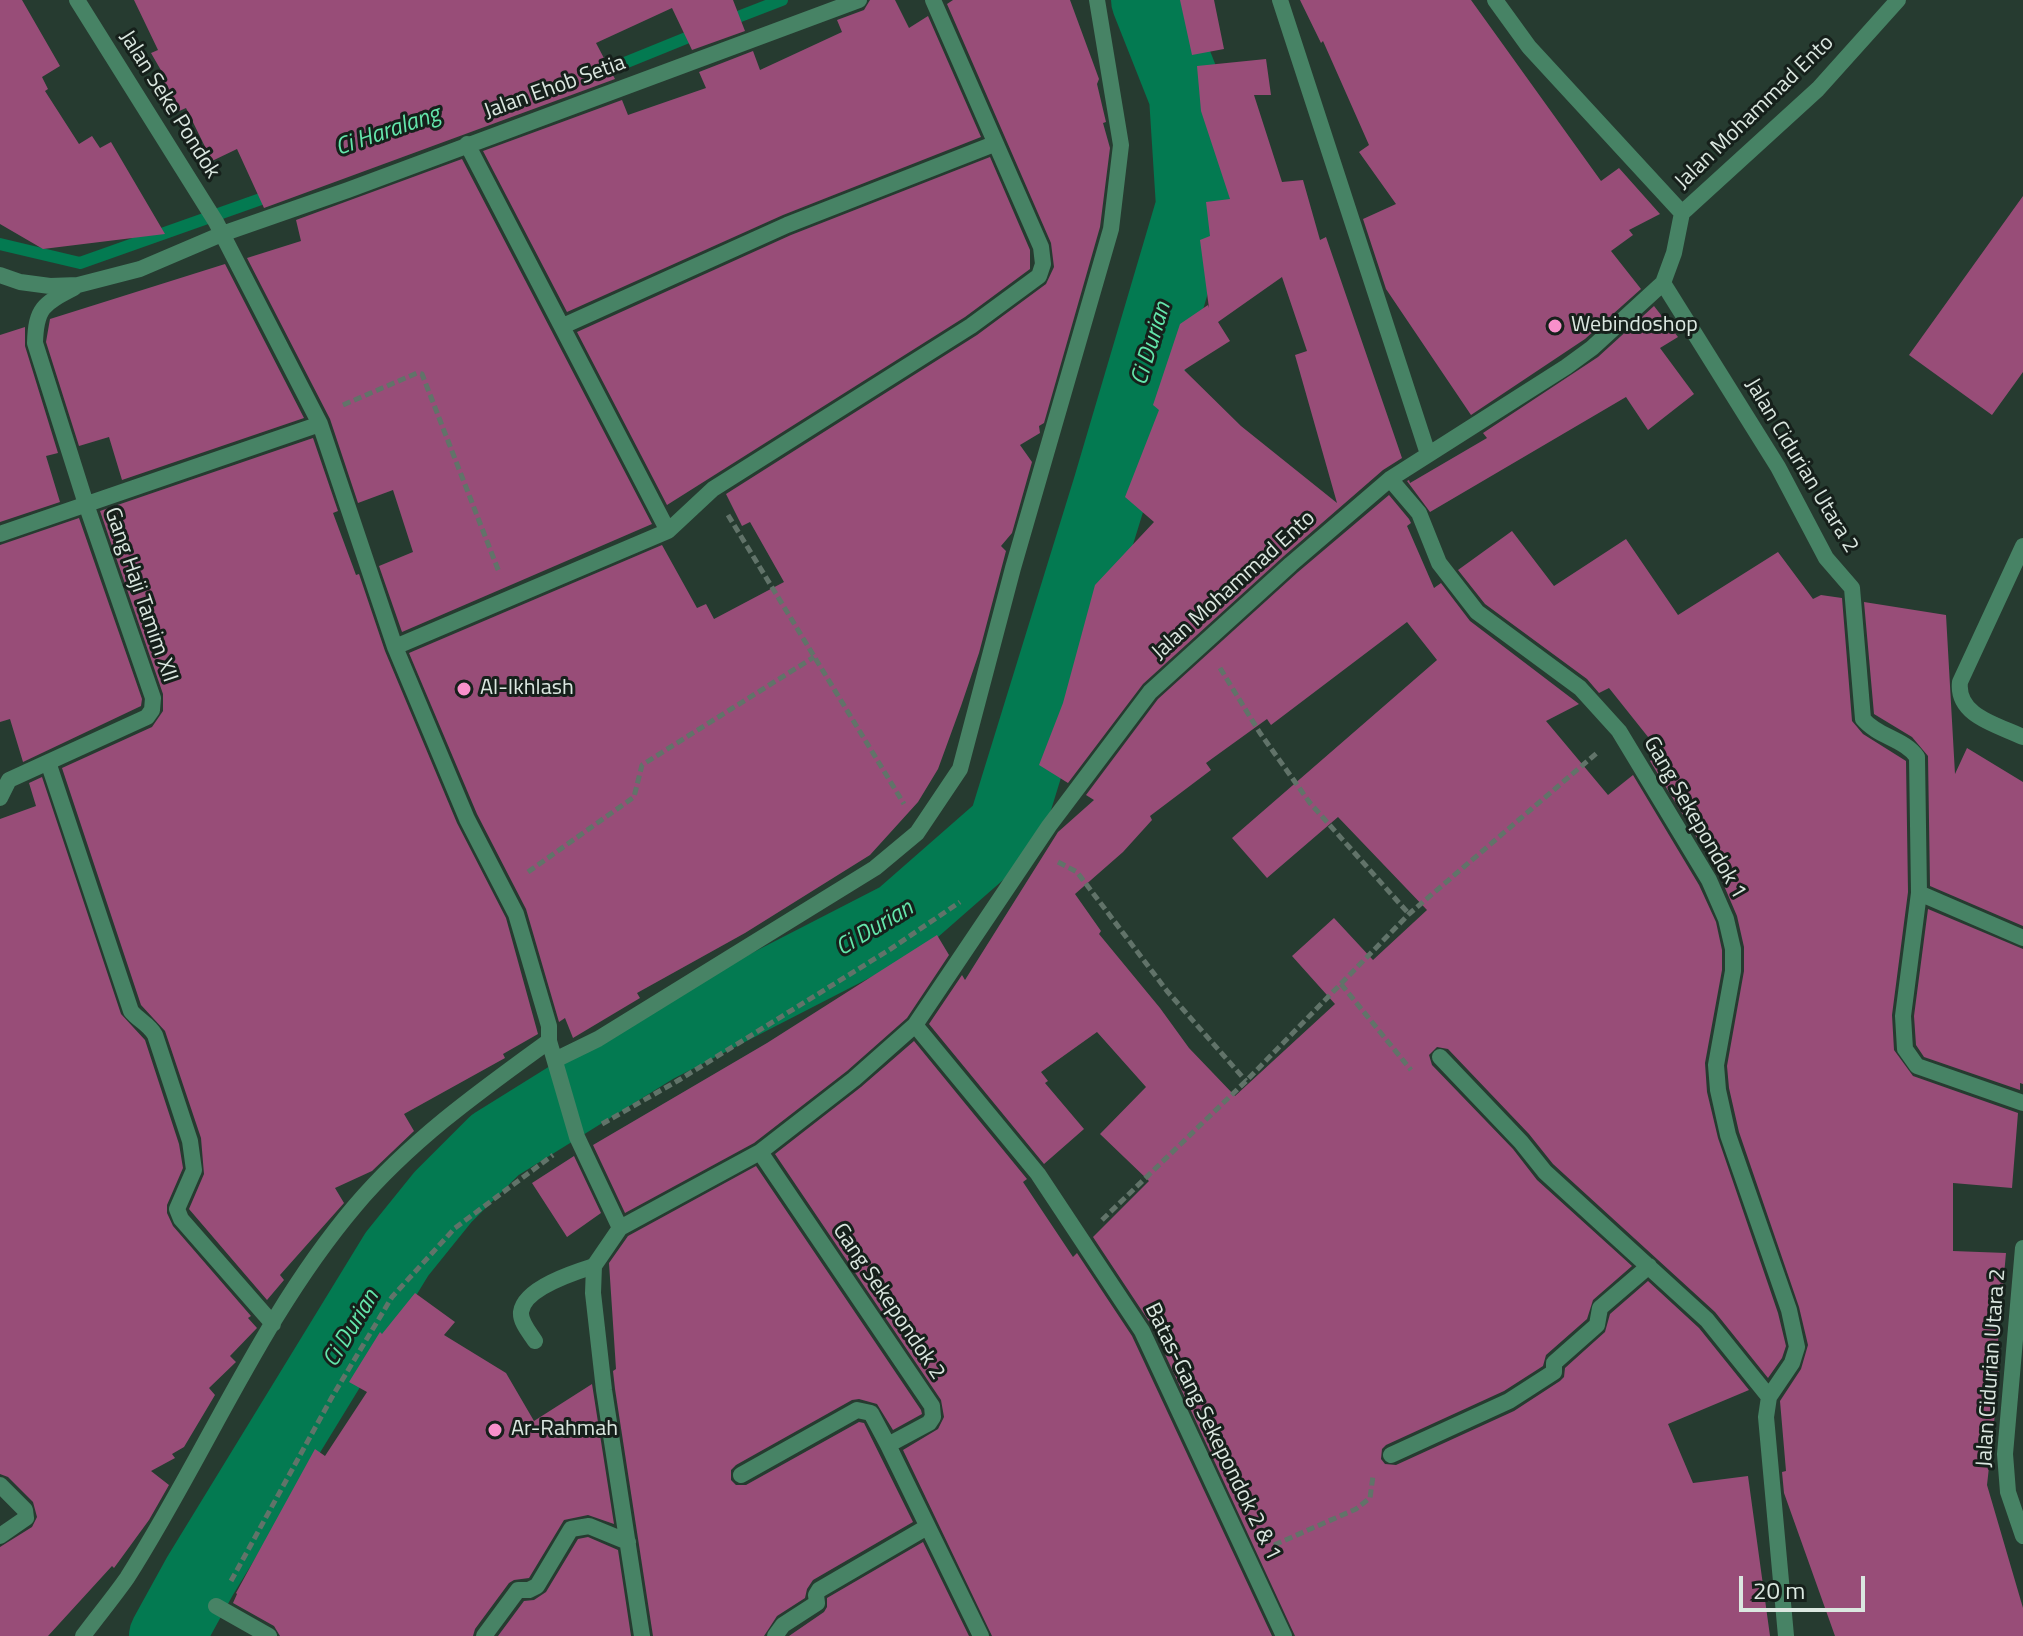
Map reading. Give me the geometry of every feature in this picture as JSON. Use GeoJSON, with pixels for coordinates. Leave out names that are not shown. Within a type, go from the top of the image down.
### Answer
{"type":"FeatureCollection","features":[{"type":"Feature","properties":{"kind":"street","name":"Jalan Seke Pondok"},"geometry":{"type":"LineString","coordinates":[[77,0],[198,191],[318,420],[395,647],[467,819],[516,914],[577,1137],[620,1228]]}},
{"type":"Feature","properties":{"kind":"street","name":"Jalan Ehob Setia"},"geometry":{"type":"LineString","coordinates":[[78,285],[140,269],[219,228],[348,190],[859,0]]}},
{"type":"Feature","properties":{"kind":"street"},"geometry":{"type":"LineString","coordinates":[[395,647],[668,531],[713,489],[971,326],[1039,276],[1043,264],[1041,247],[933,0]]}},
{"type":"Feature","properties":{"kind":"street"},"geometry":{"type":"LineString","coordinates":[[556,1063],[875,868],[917,833],[960,769],[1013,568],[1111,229],[1121,145],[1097,0]]}},
{"type":"Feature","properties":{"kind":"street"},"geometry":{"type":"LineString","coordinates":[[1280,0],[1428,454]]}},
{"type":"Feature","properties":{"kind":"street"},"geometry":{"type":"LineString","coordinates":[[1495,0],[1529,47],[1682,213]]}},
{"type":"Feature","properties":{"kind":"street","name":"Jalan Mohammad Ento"},"geometry":{"type":"LineString","coordinates":[[620,1228],[760,1152],[854,1079],[915,1025],[1034,849],[1150,692],[1390,479],[1575,361],[1663,283],[1674,253],[1682,213],[1818,89],[1898,0]]}},
{"type":"Feature","properties":{"kind":"street"},"geometry":{"type":"LineString","coordinates":[[467,144],[668,531]]}},
{"type":"Feature","properties":{"kind":"street"},"geometry":{"type":"LineString","coordinates":[[563,326],[787,225],[994,144]]}},
{"type":"Feature","properties":{"kind":"street"},"geometry":{"type":"LineString","coordinates":[[0,275],[20,282],[78,285]]}},
{"type":"Feature","properties":{"kind":"street","name":"Jalan Cidurian Utara 2"},"geometry":{"type":"LineString","coordinates":[[1663,283],[1778,467],[1826,558],[1852,588],[1863,719],[1871,728],[1912,749],[1917,757],[1919,893],[1903,1016],[1905,1049],[1917,1066],[2023,1103]]}},
{"type":"Feature","properties":{"kind":"street"},"geometry":{"type":"LineString","coordinates":[[78,285],[46,302],[36,319],[35,343],[86,504]]}},
{"type":"Feature","properties":{"kind":"street"},"geometry":{"type":"LineString","coordinates":[[0,534],[318,420]]}},
{"type":"Feature","properties":{"kind":"street","name":"Gang Sekepondok 1"},"geometry":{"type":"LineString","coordinates":[[1390,479],[1419,513],[1439,563],[1477,612],[1580,688],[1619,731],[1709,880],[1726,919],[1733,949],[1733,971],[1716,1065],[1718,1090],[1728,1135],[1789,1310],[1797,1347],[1792,1363],[1769,1397]]}},
{"type":"Feature","properties":{"kind":"street","name":"Gang Haji Tamim XII"},"geometry":{"type":"LineString","coordinates":[[0,798],[9,780],[147,717],[152,710],[153,698],[86,504]]}},
{"type":"Feature","properties":{"kind":"street"},"geometry":{"type":"LineString","coordinates":[[2023,546],[1960,682],[1959,691],[1970,712],[2023,737]]}},
{"type":"Feature","properties":{"kind":"street"},"geometry":{"type":"LineString","coordinates":[[48,762],[131,1011],[150,1026],[155,1035],[190,1141],[194,1170],[177,1209],[181,1219],[273,1324]]}},
{"type":"Feature","properties":{"kind":"street"},"geometry":{"type":"LineString","coordinates":[[1919,893],[2023,938]]}},
{"type":"Feature","properties":{"kind":"street","name":"Batas-Gang Sekepondok 2 & 1"},"geometry":{"type":"LineString","coordinates":[[915,1025],[1038,1174],[1142,1331],[1284,1636]]}},
{"type":"Feature","properties":{"kind":"street"},"geometry":{"type":"LineString","coordinates":[[83,1636],[126,1578],[273,1324],[355,1206],[453,1110],[549,1041]]}},
{"type":"Feature","properties":{"kind":"street"},"geometry":{"type":"LineString","coordinates":[[1440,1057],[1521,1142],[1545,1172],[1707,1320],[1769,1397],[1766,1417],[1786,1636]]}},
{"type":"Feature","properties":{"kind":"street","name":"Gang Sekepondok 2"},"geometry":{"type":"LineString","coordinates":[[760,1152],[932,1406],[933,1417],[929,1423],[888,1445]]}},
{"type":"Feature","properties":{"kind":"street"},"geometry":{"type":"LineString","coordinates":[[620,1228],[594,1266],[593,1293],[604,1390],[642,1636]]}},
{"type":"Feature","properties":{"kind":"street","name":"Jalan Cidurian Utara 2"},"geometry":{"type":"LineString","coordinates":[[2023,1248],[2005,1454],[2008,1492],[2023,1536]]}},
{"type":"Feature","properties":{"kind":"street"},"geometry":{"type":"LineString","coordinates":[[535,1341],[523,1321],[521,1313],[525,1304],[555,1280],[594,1266]]}},
{"type":"Feature","properties":{"kind":"street"},"geometry":{"type":"LineString","coordinates":[[1391,1455],[1509,1401],[1554,1372],[1554,1363],[1600,1321],[1598,1312],[1602,1306],[1649,1266]]}},
{"type":"Feature","properties":{"kind":"street"},"geometry":{"type":"LineString","coordinates":[[741,1475],[857,1410],[871,1413],[981,1636]]}},
{"type":"Feature","properties":{"kind":"street"},"geometry":{"type":"LineString","coordinates":[[0,1485],[25,1510],[26,1518],[0,1536]]}},
{"type":"Feature","properties":{"kind":"street"},"geometry":{"type":"LineString","coordinates":[[484,1636],[518,1590],[537,1586],[571,1529],[589,1526],[628,1542]]}},
{"type":"Feature","properties":{"kind":"street"},"geometry":{"type":"LineString","coordinates":[[775,1636],[783,1625],[817,1603],[819,1590],[927,1527]]}},
{"type":"Feature","properties":{"kind":"street"},"geometry":{"type":"LineString","coordinates":[[216,1606],[269,1636]]}},
{"type":"Feature","properties":{"kind":"path"},"geometry":{"type":"LineString","coordinates":[[318,420],[417,373],[422,374],[509,599]]}},
{"type":"Feature","properties":{"kind":"path"},"geometry":{"type":"LineString","coordinates":[[713,489],[919,829]]}},
{"type":"Feature","properties":{"kind":"path"},"geometry":{"type":"LineString","coordinates":[[1204,641],[1260,733],[1310,803],[1409,914]]}},
{"type":"Feature","properties":{"kind":"path"},"geometry":{"type":"LineString","coordinates":[[504,889],[634,797],[638,792],[642,765],[814,657]]}},
{"type":"Feature","properties":{"kind":"path"},"geometry":{"type":"LineString","coordinates":[[1082,1240],[1246,1081],[1409,914],[1520,817],[1577,772],[1619,731]]}},
{"type":"Feature","properties":{"kind":"path"},"geometry":{"type":"LineString","coordinates":[[1034,849],[1077,872],[1167,991],[1246,1081]]}},
{"type":"Feature","properties":{"kind":"path"},"geometry":{"type":"LineString","coordinates":[[1341,984],[1415,1075],[1440,1057]]}},
{"type":"Feature","properties":{"kind":"path"},"geometry":{"type":"LineString","coordinates":[[1248,1557],[1356,1509],[1370,1498],[1374,1465],[1391,1455]]}},
{"type":"Feature","properties":{"kind":"building"},"geometry":{"type":"Polygon","coordinates":[[[0,0],[22,0],[60,66],[42,77],[48,89],[45,91],[79,144],[92,136],[100,148],[111,142],[165,234],[43,249],[0,224],[0,0]]]}},
{"type":"Feature","properties":{"kind":"building"},"geometry":{"type":"Polygon","coordinates":[[[134,0],[733,0],[745,31],[692,50],[672,8],[596,43],[615,79],[264,208],[237,149],[212,161],[186,108],[177,112],[160,81],[166,79],[151,53],[158,50],[134,0]]]}},
{"type":"Feature","properties":{"kind":"building"},"geometry":{"type":"Polygon","coordinates":[[[870,0],[895,0],[909,28],[928,16],[981,137],[783,215],[567,312],[483,151],[622,100],[628,115],[706,88],[699,72],[753,51],[760,70],[842,32],[837,20],[864,10],[870,0]]]}},
{"type":"Feature","properties":{"kind":"building"},"geometry":{"type":"Polygon","coordinates":[[[953,0],[1070,0],[1099,79],[1097,84],[1106,122],[1103,123],[1110,148],[1100,227],[1044,423],[1039,426],[1040,433],[1020,445],[1032,462],[1012,533],[1001,546],[1006,551],[979,653],[938,769],[918,802],[870,855],[745,933],[637,993],[640,998],[573,1038],[565,1018],[559,1022],[526,909],[477,814],[409,653],[662,545],[697,608],[706,604],[714,619],[784,582],[750,522],[742,526],[726,494],[977,335],[1046,284],[1054,267],[1051,243],[947,4],[953,0]]]}},
{"type":"Feature","properties":{"kind":"building"},"geometry":{"type":"Polygon","coordinates":[[[1180,0],[1214,0],[1224,49],[1192,55],[1180,0]]]}},
{"type":"Feature","properties":{"kind":"building"},"geometry":{"type":"Polygon","coordinates":[[[1300,0],[1471,0],[1601,181],[1619,168],[1660,214],[1629,230],[1633,235],[1611,251],[1641,289],[1585,339],[1471,415],[1386,289],[1363,219],[1396,204],[1359,152],[1369,145],[1323,41],[1321,43],[1300,0]]]}},
{"type":"Feature","properties":{"kind":"building"},"geometry":{"type":"Polygon","coordinates":[[[1266,59],[1271,95],[1254,95],[1282,182],[1303,180],[1320,240],[1326,237],[1402,458],[1383,470],[1284,556],[1143,684],[1068,783],[1039,765],[1063,703],[1095,585],[1154,522],[1125,497],[1159,410],[1153,405],[1180,324],[1208,305],[1209,308],[1200,240],[1210,236],[1206,202],[1230,199],[1201,111],[1197,66],[1266,59]],[[1282,277],[1218,322],[1230,341],[1184,370],[1241,426],[1337,503],[1295,355],[1307,351],[1282,277]]]}},
{"type":"Feature","properties":{"kind":"building"},"geometry":{"type":"Polygon","coordinates":[[[990,157],[1030,250],[1030,269],[965,317],[667,505],[577,332],[791,235],[990,157]]]}},
{"type":"Feature","properties":{"kind":"building"},"geometry":{"type":"Polygon","coordinates":[[[462,159],[652,524],[402,632],[379,566],[413,552],[393,490],[358,503],[330,419],[247,258],[301,241],[296,220],[462,159]]]}},
{"type":"Feature","properties":{"kind":"building"},"geometry":{"type":"Polygon","coordinates":[[[2023,196],[2023,372],[1992,415],[1909,355],[2023,196]]]}},
{"type":"Feature","properties":{"kind":"building"},"geometry":{"type":"Polygon","coordinates":[[[225,264],[304,418],[122,480],[109,437],[79,446],[46,342],[50,319],[225,264]]]}},
{"type":"Feature","properties":{"kind":"building"},"geometry":{"type":"Polygon","coordinates":[[[1654,306],[1678,337],[1660,348],[1694,394],[1648,430],[1626,397],[1430,512],[1407,481],[1410,483],[1487,438],[1483,433],[1598,357],[1654,306]]]}},
{"type":"Feature","properties":{"kind":"building"},"geometry":{"type":"Polygon","coordinates":[[[25,327],[25,346],[58,453],[46,456],[60,502],[0,522],[0,335],[25,327]]]}},
{"type":"Feature","properties":{"kind":"building"},"geometry":{"type":"Polygon","coordinates":[[[313,438],[338,511],[333,513],[356,575],[359,574],[385,651],[457,823],[506,918],[538,1034],[503,1054],[505,1058],[404,1114],[414,1131],[372,1171],[335,1188],[344,1203],[280,1275],[284,1280],[267,1300],[189,1209],[204,1174],[201,1138],[165,1031],[141,1005],[62,768],[152,727],[163,711],[163,694],[100,511],[313,438]]]}},
{"type":"Feature","properties":{"kind":"building"},"geometry":{"type":"Polygon","coordinates":[[[1389,495],[1411,523],[1407,526],[1434,588],[1441,583],[1470,621],[1579,704],[1546,721],[1608,795],[1633,775],[1699,885],[1716,922],[1722,950],[1722,970],[1705,1063],[1707,1092],[1718,1138],[1778,1313],[1786,1346],[1768,1378],[1715,1312],[1553,1164],[1529,1134],[1448,1049],[1437,1047],[1429,1055],[1432,1065],[1513,1149],[1537,1180],[1632,1266],[1593,1300],[1587,1319],[1546,1355],[1543,1366],[1504,1391],[1386,1445],[1382,1449],[1381,1459],[1385,1464],[1396,1465],[1514,1411],[1560,1381],[1565,1368],[1605,1332],[1610,1314],[1648,1281],[1699,1328],[1749,1390],[1668,1424],[1693,1483],[1748,1476],[1770,1636],[1295,1636],[1152,1326],[1093,1237],[1149,1181],[1100,1134],[1146,1087],[1097,1032],[1041,1072],[1048,1081],[1045,1083],[1084,1129],[1044,1164],[929,1024],[962,975],[965,980],[1058,832],[1094,800],[1086,795],[1158,699],[1298,572],[1389,495]],[[1407,622],[1271,725],[1267,719],[1206,763],[1211,770],[1150,816],[1152,820],[1123,852],[1075,894],[1101,931],[1099,934],[1189,1048],[1235,1096],[1335,1004],[1292,956],[1334,918],[1373,960],[1427,910],[1338,817],[1267,878],[1232,838],[1437,660],[1407,622]]]}},
{"type":"Feature","properties":{"kind":"building"},"geometry":{"type":"Polygon","coordinates":[[[79,518],[142,699],[141,706],[23,762],[10,719],[0,722],[0,545],[79,518]]]}},
{"type":"Feature","properties":{"kind":"building"},"geometry":{"type":"Polygon","coordinates":[[[1512,531],[1554,586],[1626,539],[1678,615],[1778,552],[1813,599],[1821,595],[1842,598],[1852,721],[1863,734],[1906,761],[1908,892],[1892,1015],[1894,1050],[1913,1076],[2018,1113],[2012,1188],[1953,1183],[1953,1251],[2006,1253],[1998,1342],[1999,1378],[1987,1485],[2023,1608],[2023,1636],[1835,1636],[1784,1493],[1782,1472],[1786,1471],[1780,1401],[1801,1369],[1808,1345],[1799,1307],[1739,1132],[1729,1088],[1727,1066],[1744,971],[1744,947],[1737,916],[1719,874],[1650,761],[1660,752],[1609,688],[1599,693],[1587,679],[1485,604],[1458,570],[1512,531]]]}},
{"type":"Feature","properties":{"kind":"building"},"geometry":{"type":"Polygon","coordinates":[[[1864,602],[1946,615],[1955,774],[1967,748],[2023,782],[2023,926],[1930,886],[1928,756],[1912,737],[1874,714],[1864,602]]]}},
{"type":"Feature","properties":{"kind":"building"},"geometry":{"type":"Polygon","coordinates":[[[42,777],[121,1014],[145,1040],[179,1144],[183,1168],[167,1205],[167,1213],[173,1226],[251,1316],[248,1318],[257,1328],[230,1356],[236,1362],[209,1388],[215,1395],[184,1447],[172,1454],[175,1458],[151,1471],[169,1485],[149,1520],[114,1568],[112,1566],[48,1636],[0,1636],[0,1547],[32,1527],[37,1517],[33,1502],[8,1477],[0,1474],[0,819],[36,806],[29,783],[42,777]]]}},
{"type":"Feature","properties":{"kind":"building"},"geometry":{"type":"Polygon","coordinates":[[[1928,909],[2023,949],[2023,1084],[2020,1083],[2020,1090],[1924,1057],[1916,1045],[1914,1016],[1928,909]]]}},
{"type":"Feature","properties":{"kind":"building"},"geometry":{"type":"Polygon","coordinates":[[[937,935],[949,955],[907,1018],[847,1071],[754,1143],[625,1213],[593,1145],[767,1043],[937,935]]]}},
{"type":"Feature","properties":{"kind":"building"},"geometry":{"type":"Polygon","coordinates":[[[914,1041],[1027,1179],[1023,1182],[1073,1257],[1077,1253],[1132,1336],[1272,1636],[992,1636],[903,1450],[938,1429],[944,1417],[941,1400],[775,1154],[914,1041]]]}},
{"type":"Feature","properties":{"kind":"building"},"geometry":{"type":"Polygon","coordinates":[[[574,1156],[601,1213],[567,1237],[532,1183],[574,1156]]]}},
{"type":"Feature","properties":{"kind":"building"},"geometry":{"type":"Polygon","coordinates":[[[756,1166],[922,1414],[893,1430],[877,1404],[852,1400],[736,1465],[731,1470],[731,1480],[736,1485],[746,1485],[859,1422],[864,1423],[913,1522],[813,1580],[805,1598],[777,1616],[764,1636],[653,1636],[615,1389],[609,1263],[628,1236],[756,1166]]]}},
{"type":"Feature","properties":{"kind":"building"},"geometry":{"type":"Polygon","coordinates":[[[415,1293],[455,1322],[444,1335],[506,1373],[534,1421],[592,1384],[614,1524],[588,1515],[564,1520],[529,1578],[509,1583],[473,1636],[280,1636],[274,1626],[233,1603],[236,1593],[315,1449],[325,1456],[367,1392],[349,1382],[380,1332],[382,1334],[415,1293]]]}},
{"type":"Feature","properties":{"kind":"building"},"geometry":{"type":"Polygon","coordinates":[[[588,1537],[618,1550],[631,1636],[498,1636],[524,1601],[534,1600],[546,1592],[578,1539],[588,1537]]]}},
{"type":"Feature","properties":{"kind":"building"},"geometry":{"type":"Polygon","coordinates":[[[923,1542],[969,1636],[789,1636],[824,1612],[827,1598],[923,1542]]]}},
{"type":"Feature","properties":{"kind":"waterway","name":"Ci Haralang"},"geometry":{"type":"LineString","coordinates":[[725,22],[782,0]]}},
{"type":"Feature","properties":{"kind":"waterway","name":"Ci Durian"},"geometry":{"type":"LineString","coordinates":[[167,1636],[200,1576],[397,1254],[443,1197],[495,1145],[654,1046],[901,919],[1006,827],[1194,206],[1187,96],[1149,0]]}},
{"type":"Feature","properties":{"kind":"waterway","name":"Ci Haralang"},"geometry":{"type":"LineString","coordinates":[[595,75],[701,32]]}},
{"type":"Feature","properties":{"kind":"waterway","name":"Ci Haralang"},"geometry":{"type":"LineString","coordinates":[[0,244],[80,263],[275,194]]}},
{"type":"Feature","properties":{"kind":"place","name":"Webindoshop"},"geometry":{"type":"Point","coordinates":[1555,326]}},
{"type":"Feature","properties":{"kind":"place","name":"Al-Ikhlash"},"geometry":{"type":"Point","coordinates":[464,689]}},
{"type":"Feature","properties":{"kind":"place","name":"Ar-Rahmah"},"geometry":{"type":"Point","coordinates":[495,1430]}}]}
